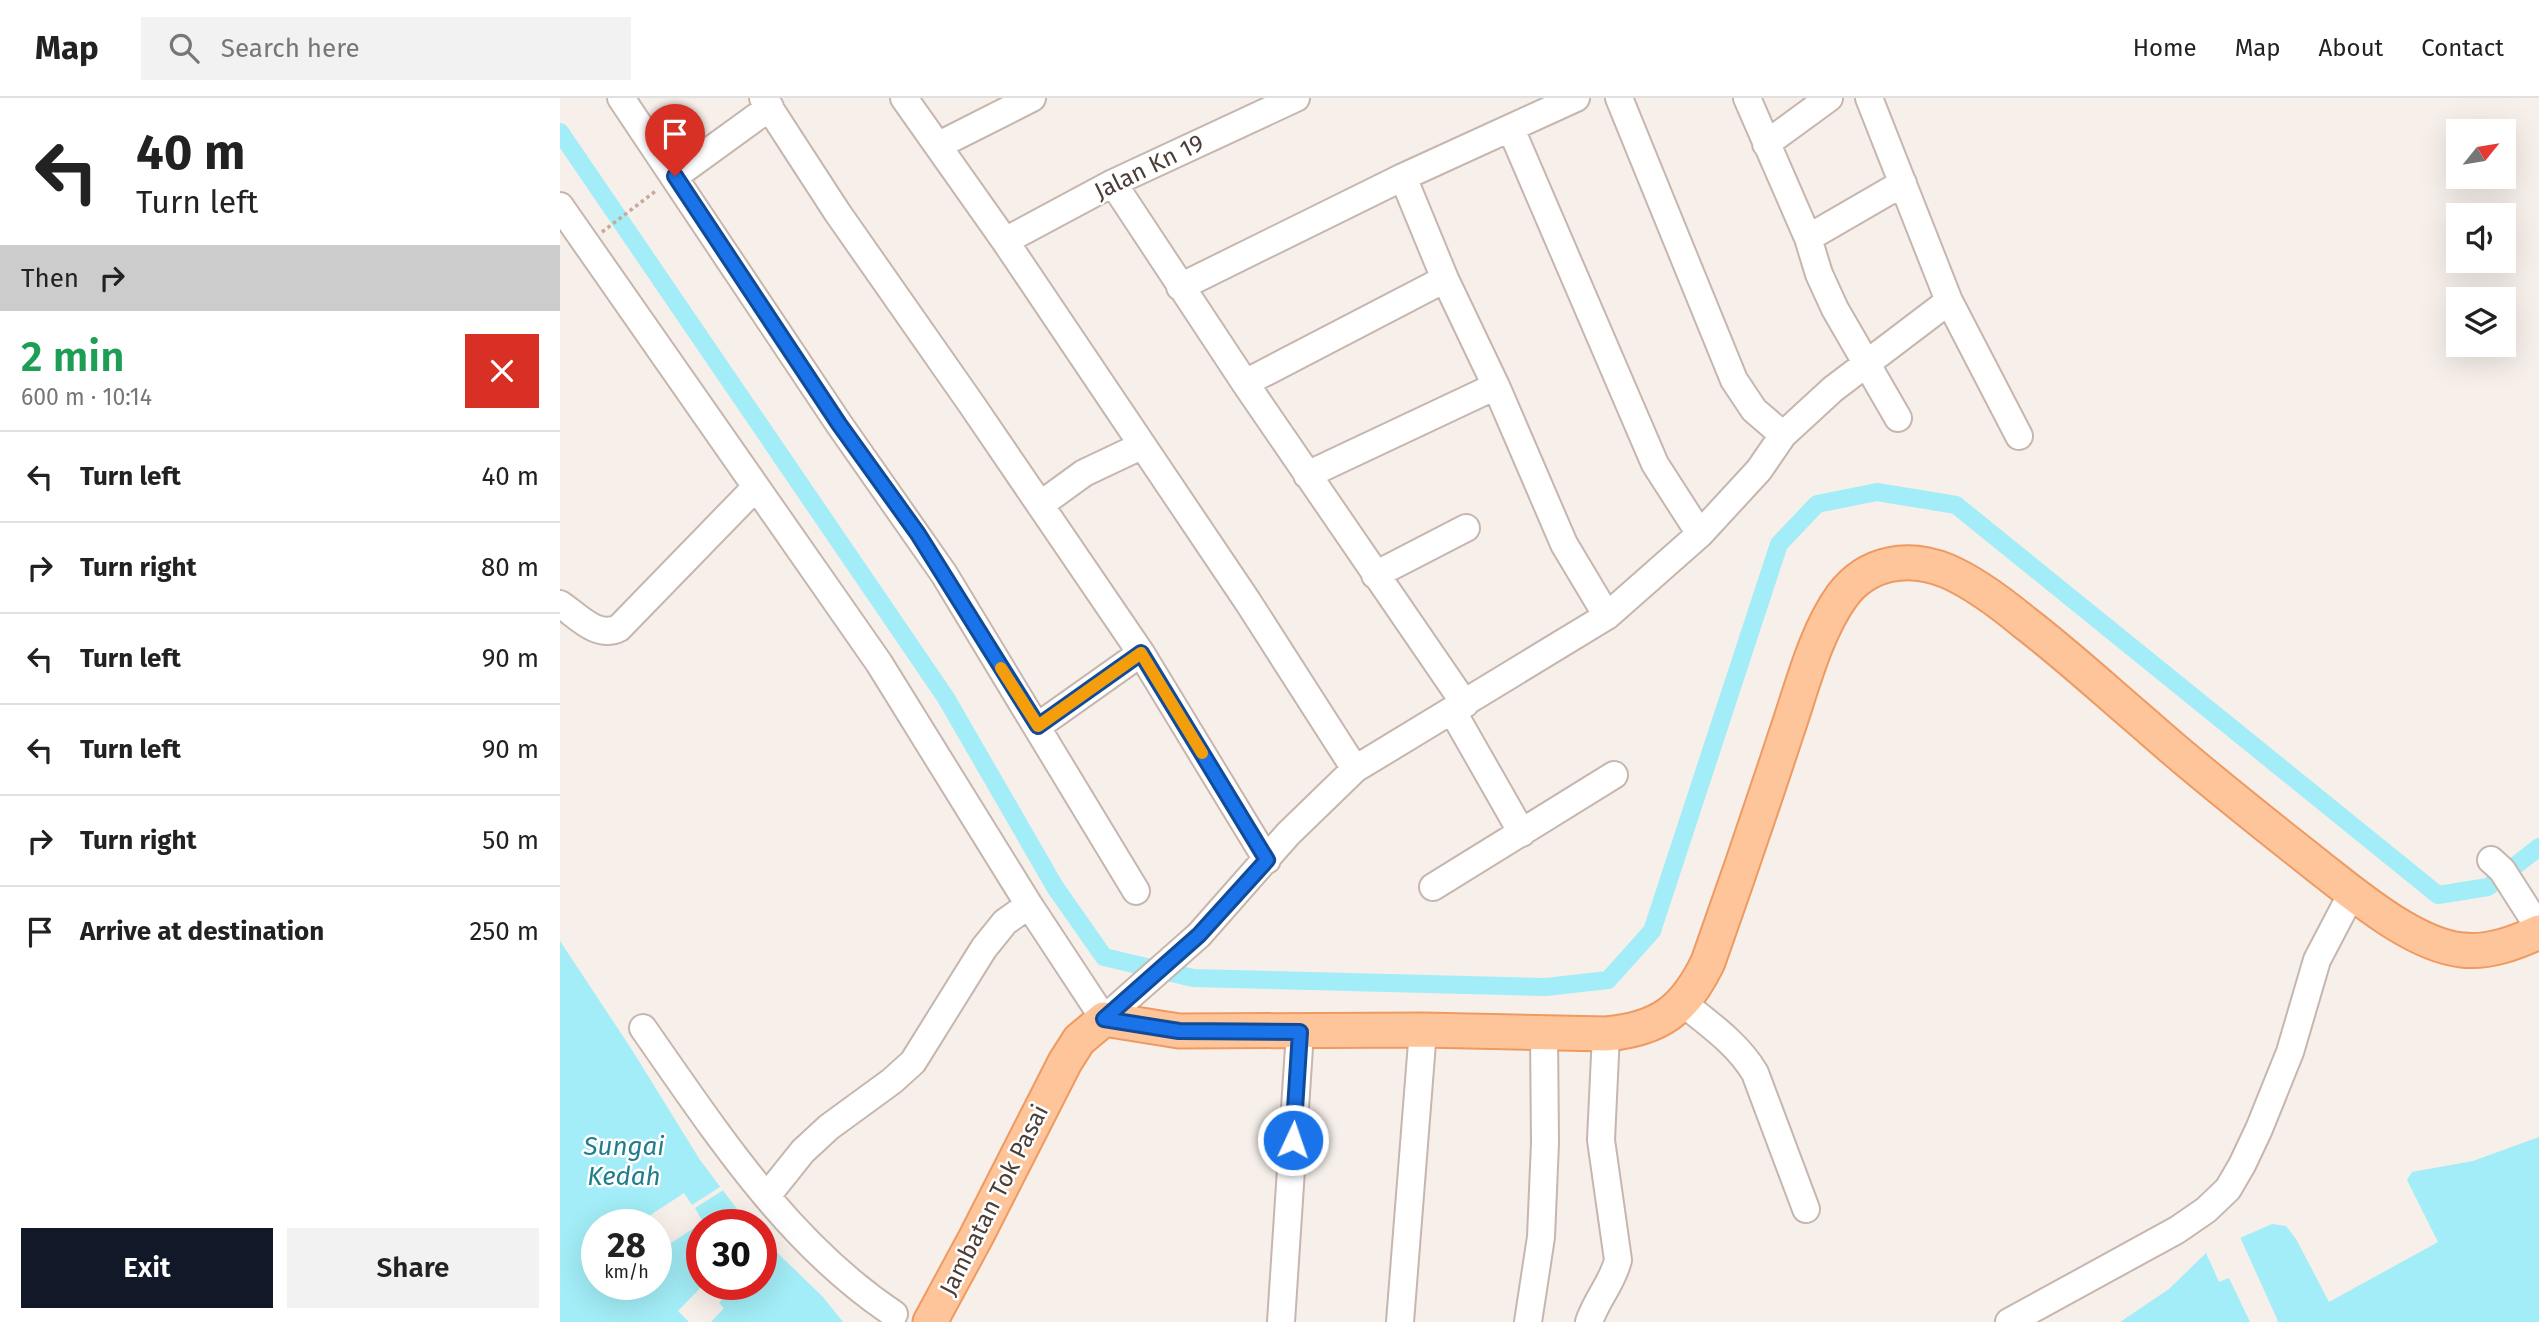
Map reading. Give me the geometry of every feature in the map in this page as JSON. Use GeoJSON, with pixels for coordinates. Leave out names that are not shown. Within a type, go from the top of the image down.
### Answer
{"type":"FeatureCollection","features":[{"type":"Feature","properties":{"kind":"main road"},"geometry":{"type":"LineString","coordinates":[[1112,1012],[1179,1031],[1423,1030],[1606,1034],[1632,1030],[1658,1021],[1683,1003],[1697,986],[1708,962],[1797,702],[1831,614],[1854,583],[1880,566],[1890,564],[1917,564],[1947,571],[2006,607],[2194,768],[2352,893],[2409,931],[2437,944],[2462,950],[2498,948],[2539,930]]}},
{"type":"Feature","properties":{"kind":"main road","name":"Jambatan Tok Pasai"},"geometry":{"type":"LineString","coordinates":[[930,1322],[1057,1077],[1079,1040],[1112,1012]]}},
{"type":"Feature","properties":{"kind":"street"},"geometry":{"type":"LineString","coordinates":[[621,98],[839,424],[918,534],[1038,726],[1136,891]]}},
{"type":"Feature","properties":{"kind":"street"},"geometry":{"type":"LineString","coordinates":[[904,98],[1005,241],[1248,602],[1355,769]]}},
{"type":"Feature","properties":{"kind":"street"},"geometry":{"type":"LineString","coordinates":[[939,145],[1032,98]]}},
{"type":"Feature","properties":{"kind":"street"},"geometry":{"type":"LineString","coordinates":[[1180,287],[1403,177],[1576,98]]}},
{"type":"Feature","properties":{"kind":"street"},"geometry":{"type":"LineString","coordinates":[[1619,98],[1734,380],[1754,410],[1783,435]]}},
{"type":"Feature","properties":{"kind":"street"},"geometry":{"type":"LineString","coordinates":[[1746,98],[1808,238],[1819,274],[1835,309],[1898,418]]}},
{"type":"Feature","properties":{"kind":"street"},"geometry":{"type":"LineString","coordinates":[[1766,144],[1829,98]]}},
{"type":"Feature","properties":{"kind":"street"},"geometry":{"type":"LineString","coordinates":[[1869,98],[1949,301],[2019,436]]}},
{"type":"Feature","properties":{"kind":"street","name":"Jalan Kn 19"},"geometry":{"type":"LineString","coordinates":[[1005,241],[1112,183],[1284,100]]}},
{"type":"Feature","properties":{"kind":"street"},"geometry":{"type":"LineString","coordinates":[[675,176],[766,103],[837,212],[1141,653],[1267,860]]}},
{"type":"Feature","properties":{"kind":"street"},"geometry":{"type":"LineString","coordinates":[[1511,129],[1655,464],[1700,534]]}},
{"type":"Feature","properties":{"kind":"street"},"geometry":{"type":"LineString","coordinates":[[1403,177],[1445,279],[1496,386],[1564,544],[1607,616]]}},
{"type":"Feature","properties":{"kind":"street"},"geometry":{"type":"LineString","coordinates":[[1112,183],[1375,575],[1459,708],[1522,833]]}},
{"type":"Feature","properties":{"kind":"street"},"geometry":{"type":"LineString","coordinates":[[1808,238],[1903,183]]}},
{"type":"Feature","properties":{"kind":"street"},"geometry":{"type":"LineString","coordinates":[[560,206],[879,663],[1029,905],[1112,1012],[1199,935],[1288,834],[1355,769],[1607,616],[1700,534],[1759,470],[1783,435],[1833,389],[1949,301]]}},
{"type":"Feature","properties":{"kind":"street"},"geometry":{"type":"LineString","coordinates":[[1245,383],[1445,279]]}},
{"type":"Feature","properties":{"kind":"street"},"geometry":{"type":"LineString","coordinates":[[1307,475],[1496,386]]}},
{"type":"Feature","properties":{"kind":"street"},"geometry":{"type":"LineString","coordinates":[[1040,505],[1084,473],[1141,446]]}},
{"type":"Feature","properties":{"kind":"street"},"geometry":{"type":"LineString","coordinates":[[560,604],[596,630],[611,632],[620,628],[756,486]]}},
{"type":"Feature","properties":{"kind":"street"},"geometry":{"type":"LineString","coordinates":[[1375,575],[1466,528]]}},
{"type":"Feature","properties":{"kind":"street"},"geometry":{"type":"LineString","coordinates":[[1038,726],[1141,653]]}},
{"type":"Feature","properties":{"kind":"street"},"geometry":{"type":"LineString","coordinates":[[1433,887],[1614,775]]}},
{"type":"Feature","properties":{"kind":"street"},"geometry":{"type":"LineString","coordinates":[[2502,873],[2539,930]]}},
{"type":"Feature","properties":{"kind":"street"},"geometry":{"type":"LineString","coordinates":[[2010,1322],[2177,1230],[2206,1210],[2228,1189],[2259,1129],[2290,1052],[2316,960],[2352,893]]}},
{"type":"Feature","properties":{"kind":"street"},"geometry":{"type":"LineString","coordinates":[[767,1196],[803,1151],[913,1062],[984,948],[1005,922],[1029,905]]}},
{"type":"Feature","properties":{"kind":"street"},"geometry":{"type":"LineString","coordinates":[[1683,1003],[1737,1048],[1755,1073],[1806,1209]]}},
{"type":"Feature","properties":{"kind":"street"},"geometry":{"type":"LineString","coordinates":[[643,1028],[709,1122],[796,1232],[894,1314]]}},
{"type":"Feature","properties":{"kind":"street"},"geometry":{"type":"LineString","coordinates":[[1400,1322],[1423,1030]]}},
{"type":"Feature","properties":{"kind":"street"},"geometry":{"type":"LineString","coordinates":[[1281,1322],[1300,1032]]}},
{"type":"Feature","properties":{"kind":"street"},"geometry":{"type":"LineString","coordinates":[[1528,1322],[1541,1237],[1545,1143],[1544,1034]]}},
{"type":"Feature","properties":{"kind":"street"},"geometry":{"type":"LineString","coordinates":[[1589,1322],[1600,1296],[1613,1276],[1618,1260],[1601,1140],[1606,1034]]}},
{"type":"Feature","properties":{"kind":"path"},"geometry":{"type":"LineString","coordinates":[[594,238],[650,195]]}},
{"type":"Feature","properties":{"kind":"water","name":"Sungai Kedah"},"geometry":{"type":"Polygon","coordinates":[[[560,941],[700,1160],[737,1209],[686,1209],[686,1300],[777,1300],[777,1252],[823,1297],[843,1322],[560,1322],[560,941]]]}},
{"type":"Feature","properties":{"kind":"water"},"geometry":{"type":"Polygon","coordinates":[[[2539,1137],[2539,1322],[2120,1322],[2169,1289],[2206,1253],[2272,1224],[2286,1226],[2296,1239],[2329,1302],[2438,1242],[2407,1180],[2412,1172],[2473,1161],[2539,1137]]]}},
{"type":"Feature","properties":{"kind":"pier"},"geometry":{"type":"Polygon","coordinates":[[[723,1185],[725,1189],[696,1209],[686,1209],[686,1233],[672,1242],[672,1209],[660,1209],[684,1193],[692,1205],[723,1185]]]}},
{"type":"Feature","properties":{"kind":"pier"},"geometry":{"type":"Polygon","coordinates":[[[2240,1237],[2278,1321],[2276,1322],[2250,1322],[2229,1278],[2219,1282],[2206,1253],[2240,1237]]]}},
{"type":"Feature","properties":{"kind":"pier"},"geometry":{"type":"Polygon","coordinates":[[[689,1300],[721,1300],[719,1303],[724,1308],[711,1322],[689,1322],[678,1311],[689,1300]]]}},
{"type":"Feature","properties":{"kind":"waterway"},"geometry":{"type":"LineString","coordinates":[[560,132],[946,698],[1055,887],[1104,957],[1193,978],[1546,987],[1608,980],[1652,931],[1779,544],[1817,504],[1877,492],[1956,505],[2438,895],[2488,887],[2539,847]]}},
{"type":"Feature","properties":{"kind":"slow traffic"},"geometry":{"type":"LineString","coordinates":[[1001,668],[1038,726],[1141,653],[1202,753]]}},
{"type":"Feature","properties":{"kind":"route"},"geometry":{"type":"LineString","coordinates":[[675,176],[839,424],[918,534],[1038,726],[1141,653],[1267,860],[1199,935],[1104,1019],[1179,1031],[1300,1032],[1293,1140]]}}]}
